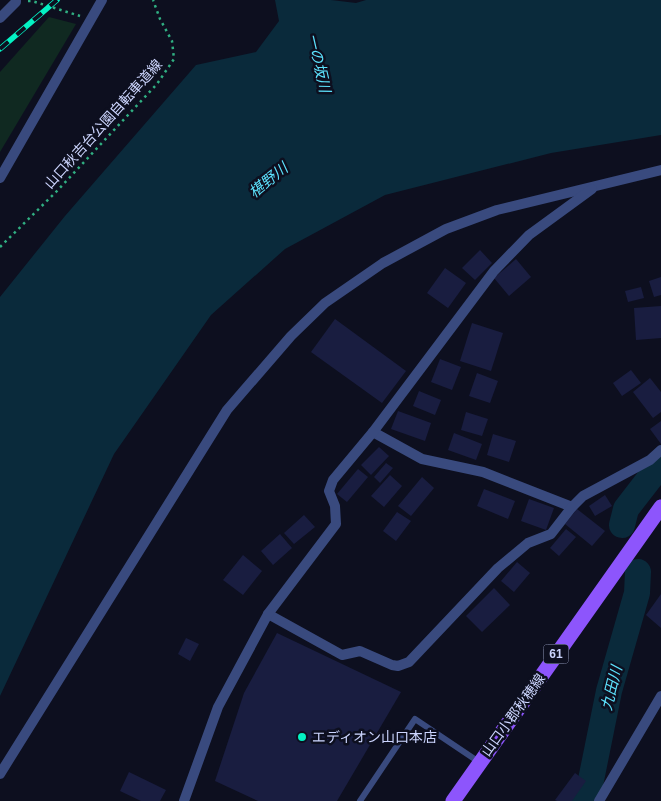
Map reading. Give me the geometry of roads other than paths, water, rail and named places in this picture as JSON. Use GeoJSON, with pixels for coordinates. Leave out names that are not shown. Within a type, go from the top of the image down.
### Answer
{"type":"FeatureCollection","features":[{"type":"Feature","properties":{"kind":"main road","name":"山口小郡秋穂線"},"geometry":{"type":"LineString","coordinates":[[452,801],[661,507]]}},
{"type":"Feature","properties":{"kind":"street"},"geometry":{"type":"LineString","coordinates":[[0,18],[16,0]]}},
{"type":"Feature","properties":{"kind":"street"},"geometry":{"type":"LineString","coordinates":[[0,178],[102,0]]}},
{"type":"Feature","properties":{"kind":"street"},"geometry":{"type":"LineString","coordinates":[[0,774],[227,410],[291,336],[325,303],[383,263],[446,229],[497,210],[661,170]]}},
{"type":"Feature","properties":{"kind":"street"},"geometry":{"type":"LineString","coordinates":[[184,801],[218,707],[268,614],[336,524],[335,506],[329,491],[333,480],[373,432],[494,271],[529,235],[596,185]]}},
{"type":"Feature","properties":{"kind":"street"},"geometry":{"type":"LineString","coordinates":[[373,432],[422,459],[483,472],[572,507]]}},
{"type":"Feature","properties":{"kind":"street"},"geometry":{"type":"LineString","coordinates":[[268,614],[342,655],[360,651],[392,665],[398,666],[409,662],[498,568],[528,543],[551,534],[583,496],[650,460],[661,450]]}},
{"type":"Feature","properties":{"kind":"street"},"geometry":{"type":"LineString","coordinates":[[599,801],[661,696]]}},
{"type":"Feature","properties":{"kind":"lane"},"geometry":{"type":"LineString","coordinates":[[360,801],[415,719],[479,762]]}},
{"type":"Feature","properties":{"kind":"water"},"geometry":{"type":"Polygon","coordinates":[[[275,0],[331,0],[356,3],[366,0],[661,0],[661,135],[551,153],[385,195],[285,249],[211,315],[114,454],[0,696],[0,297],[65,216],[196,65],[256,52],[279,21],[275,0]]]}},
{"type":"Feature","properties":{"kind":"waterway","name":"九田川"},"geometry":{"type":"LineString","coordinates":[[622,525],[626,509],[661,466]]}},
{"type":"Feature","properties":{"kind":"waterway","name":"九田川"},"geometry":{"type":"LineString","coordinates":[[579,801],[589,790],[609,691],[637,593],[638,572]]}},
{"type":"Feature","properties":{"kind":"railway"},"geometry":{"type":"LineString","coordinates":[[0,49],[57,0]]}},
{"type":"Feature","properties":{"kind":"place","name":"エディオン山口本店"},"geometry":{"type":"Point","coordinates":[302,737]}},
{"type":"Feature","properties":{"kind":"water label","name":"一の坂川"},"geometry":{"type":"Point","coordinates":[319,63]}},
{"type":"Feature","properties":{"kind":"water label","name":"椹野川"},"geometry":{"type":"Point","coordinates":[268,180]}}]}
